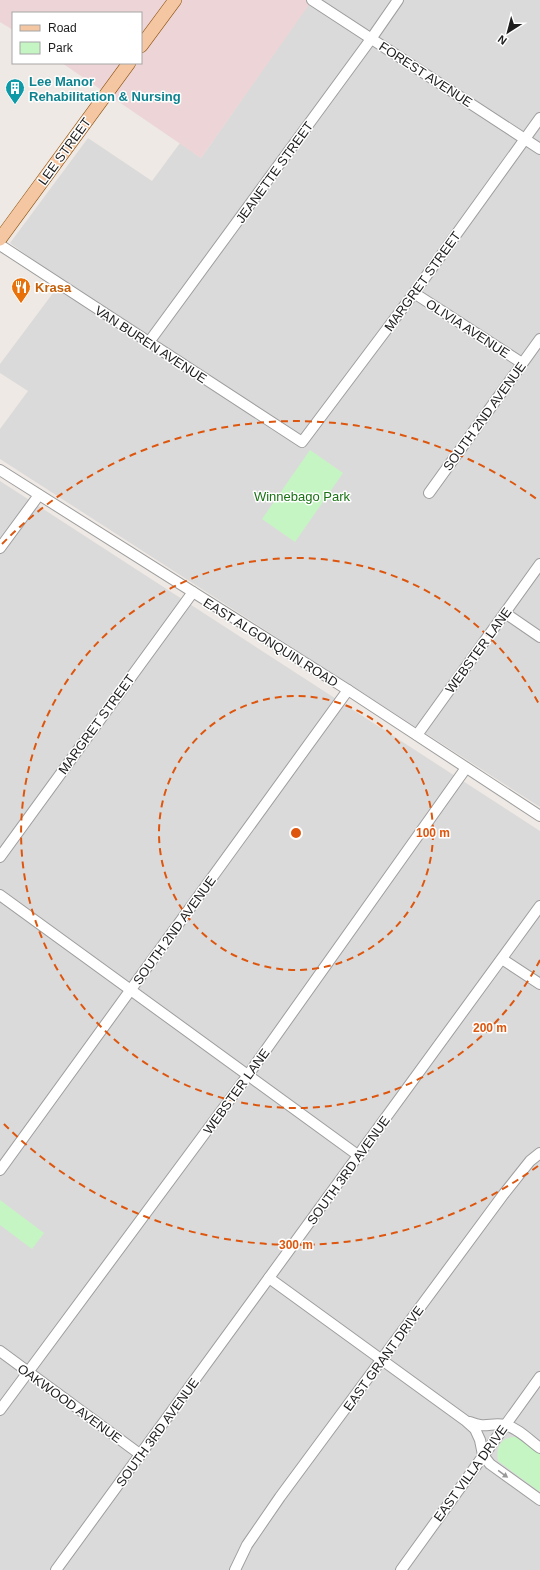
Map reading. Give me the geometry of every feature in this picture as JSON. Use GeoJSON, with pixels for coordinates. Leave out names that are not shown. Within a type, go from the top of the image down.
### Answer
{"type":"FeatureCollection","features":[{"type":"Feature","properties":{"kind":"main road"},"geometry":{"type":"LineString","coordinates":[[142,45],[174,0]]}},
{"type":"Feature","properties":{"kind":"main road","name":"LEE STREET"},"geometry":{"type":"LineString","coordinates":[[0,239],[128,64]]}},
{"type":"Feature","properties":{"kind":"street","name":"FOREST AVENUE"},"geometry":{"type":"LineString","coordinates":[[312,0],[540,149]]}},
{"type":"Feature","properties":{"kind":"street","name":"JEANETTE STREET"},"geometry":{"type":"LineString","coordinates":[[149,342],[398,0]]}},
{"type":"Feature","properties":{"kind":"street","name":"MARGRET STREET"},"geometry":{"type":"LineString","coordinates":[[302,442],[414,293],[540,118]]}},
{"type":"Feature","properties":{"kind":"street","name":"VAN BUREN AVENUE"},"geometry":{"type":"LineString","coordinates":[[0,245],[302,442]]}},
{"type":"Feature","properties":{"kind":"street","name":"OLIVIA AVENUE"},"geometry":{"type":"LineString","coordinates":[[414,293],[522,363]]}},
{"type":"Feature","properties":{"kind":"street","name":"SOUTH 2ND AVENUE"},"geometry":{"type":"LineString","coordinates":[[429,493],[540,339]]}},
{"type":"Feature","properties":{"kind":"street","name":"EAST ALGONQUIN ROAD"},"geometry":{"type":"LineString","coordinates":[[0,470],[348,690],[540,816]]}},
{"type":"Feature","properties":{"kind":"street"},"geometry":{"type":"LineString","coordinates":[[0,548],[39,495]]}},
{"type":"Feature","properties":{"kind":"street","name":"WEBSTER LANE"},"geometry":{"type":"LineString","coordinates":[[417,735],[540,564]]}},
{"type":"Feature","properties":{"kind":"street","name":"MARGRET STREET"},"geometry":{"type":"LineString","coordinates":[[0,857],[192,592]]}},
{"type":"Feature","properties":{"kind":"street"},"geometry":{"type":"LineString","coordinates":[[505,613],[540,637]]}},
{"type":"Feature","properties":{"kind":"street","name":"SOUTH 2ND AVENUE"},"geometry":{"type":"LineString","coordinates":[[0,1170],[348,690]]}},
{"type":"Feature","properties":{"kind":"street","name":"WEBSTER LANE"},"geometry":{"type":"LineString","coordinates":[[0,1410],[248,1075],[466,768]]}},
{"type":"Feature","properties":{"kind":"street"},"geometry":{"type":"LineString","coordinates":[[0,895],[359,1156]]}},
{"type":"Feature","properties":{"kind":"street","name":"SOUTH 3RD AVENUE"},"geometry":{"type":"LineString","coordinates":[[56,1570],[540,906]]}},
{"type":"Feature","properties":{"kind":"street"},"geometry":{"type":"LineString","coordinates":[[502,959],[540,984]]}},
{"type":"Feature","properties":{"kind":"street","name":"EAST GRANT DRIVE"},"geometry":{"type":"LineString","coordinates":[[235,1570],[247,1545],[280,1497],[503,1195],[530,1161],[540,1153]]}},
{"type":"Feature","properties":{"kind":"street"},"geometry":{"type":"LineString","coordinates":[[269,1278],[466,1421],[475,1429],[480,1440],[483,1454],[490,1464],[540,1500]]}},
{"type":"Feature","properties":{"kind":"street","name":"OAKWOOD AVENUE"},"geometry":{"type":"LineString","coordinates":[[0,1351],[141,1455]]}},
{"type":"Feature","properties":{"kind":"street","name":"EAST VILLA DRIVE"},"geometry":{"type":"LineString","coordinates":[[401,1570],[483,1454],[540,1377]]}},
{"type":"Feature","properties":{"kind":"street"},"geometry":{"type":"LineString","coordinates":[[466,1421],[479,1426],[505,1425],[515,1429],[540,1448]]}},
{"type":"Feature","properties":{"kind":"shaded area"},"geometry":{"type":"Polygon","coordinates":[[[0,0],[321,0],[308,6],[201,158],[63,64],[142,64],[142,12],[12,12],[12,29],[0,22],[0,0]]]}},
{"type":"Feature","properties":{"kind":"shaded area"},"geometry":{"type":"Polygon","coordinates":[[[321,0],[540,0],[540,807],[0,459],[0,429],[28,391],[0,373],[0,364],[62,281],[10,243],[88,138],[152,181],[180,143],[201,158],[308,5],[321,0]]]}},
{"type":"Feature","properties":{"kind":"shaded area"},"geometry":{"type":"Polygon","coordinates":[[[0,481],[540,831],[540,1570],[0,1570],[0,481]]]}},
{"type":"Feature","properties":{"kind":"green space","name":"Winnebago Park"},"geometry":{"type":"Polygon","coordinates":[[[310,450],[343,473],[295,542],[262,519],[310,450]]]}},
{"type":"Feature","properties":{"kind":"green space"},"geometry":{"type":"Polygon","coordinates":[[[0,1200],[44,1233],[32,1249],[0,1225],[0,1200]]]}},
{"type":"Feature","properties":{"kind":"green space"},"geometry":{"type":"Polygon","coordinates":[[[519,1437],[540,1453],[540,1492],[498,1461],[498,1449],[500,1445],[504,1440],[519,1437]]]}},
{"type":"Feature","properties":{"kind":"place","name":"Lee Manor Rehabilitation & Nursing"},"geometry":{"type":"Point","coordinates":[15,105]}},
{"type":"Feature","properties":{"kind":"place","name":"Krasa"},"geometry":{"type":"Point","coordinates":[21,304]}}]}
